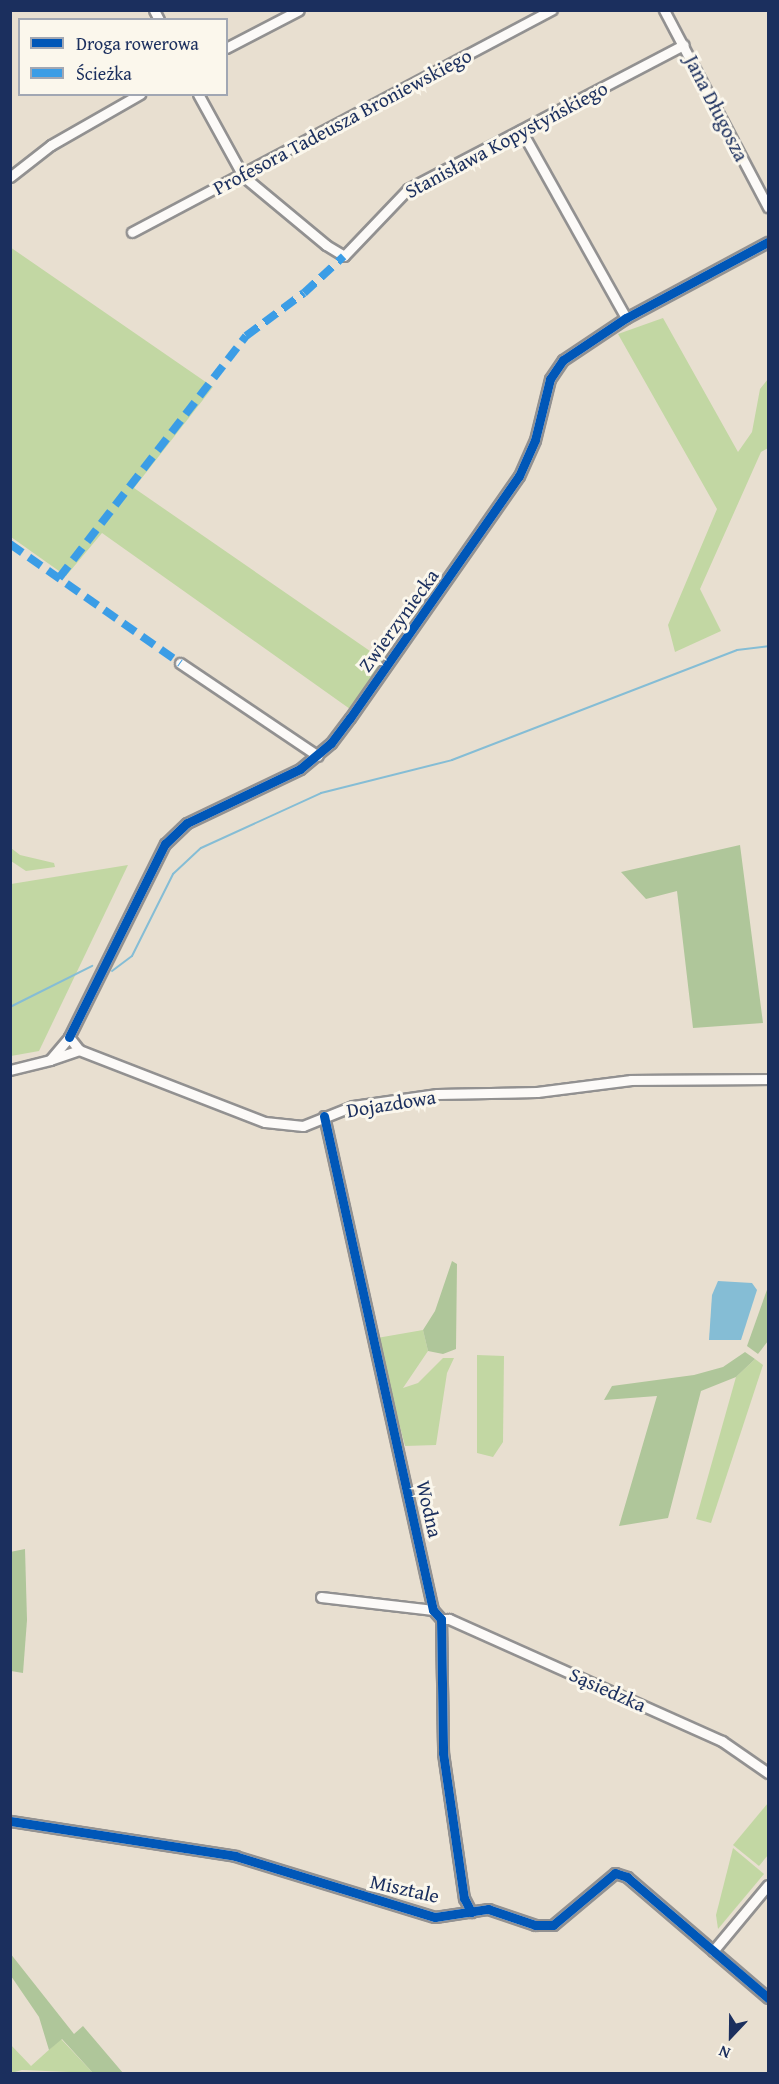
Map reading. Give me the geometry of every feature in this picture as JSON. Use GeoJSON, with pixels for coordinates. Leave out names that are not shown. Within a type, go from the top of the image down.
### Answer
{"type":"FeatureCollection","features":[{"type":"Feature","properties":{"kind":"street"},"geometry":{"type":"LineString","coordinates":[[228,47],[299,10]]}},
{"type":"Feature","properties":{"kind":"street","name":"Profesora Tadeusza Broniewskiego"},"geometry":{"type":"LineString","coordinates":[[132,232],[243,176],[552,10]]}},
{"type":"Feature","properties":{"kind":"street","name":"Jana Długosza"},"geometry":{"type":"LineString","coordinates":[[663,10],[684,45],[768,207]]}},
{"type":"Feature","properties":{"kind":"street","name":"Stanisława Kopystyńskiego"},"geometry":{"type":"LineString","coordinates":[[243,176],[326,245],[344,256],[408,189],[684,45]]}},
{"type":"Feature","properties":{"kind":"street"},"geometry":{"type":"LineString","coordinates":[[10,177],[51,145],[137,96]]}},
{"type":"Feature","properties":{"kind":"street"},"geometry":{"type":"LineString","coordinates":[[199,96],[243,176]]}},
{"type":"Feature","properties":{"kind":"street"},"geometry":{"type":"LineString","coordinates":[[521,130],[626,318]]}},
{"type":"Feature","properties":{"kind":"street","name":"Zwierzyniecka"},"geometry":{"type":"LineString","coordinates":[[69,1038],[165,844],[187,823],[300,769],[318,756],[350,718],[514,484],[535,440],[555,369],[577,348],[626,318],[768,242]]}},
{"type":"Feature","properties":{"kind":"street"},"geometry":{"type":"LineString","coordinates":[[180,663],[318,756]]}},
{"type":"Feature","properties":{"kind":"street"},"geometry":{"type":"LineString","coordinates":[[50,1060],[69,1038]]}},
{"type":"Feature","properties":{"kind":"street","name":"Dojazdowa"},"geometry":{"type":"LineString","coordinates":[[69,1038],[79,1050],[265,1122],[303,1126],[353,1106],[437,1094],[537,1092],[631,1080],[768,1079]]}},
{"type":"Feature","properties":{"kind":"street"},"geometry":{"type":"LineString","coordinates":[[10,1070],[79,1050]]}},
{"type":"Feature","properties":{"kind":"street","name":"Wodna"},"geometry":{"type":"LineString","coordinates":[[324,1116],[433,1610],[441,1619]]}},
{"type":"Feature","properties":{"kind":"street"},"geometry":{"type":"LineString","coordinates":[[321,1597],[433,1610]]}},
{"type":"Feature","properties":{"kind":"street"},"geometry":{"type":"LineString","coordinates":[[441,1619],[443,1753],[464,1898],[471,1912]]}},
{"type":"Feature","properties":{"kind":"street","name":"Sąsiedzka"},"geometry":{"type":"LineString","coordinates":[[441,1619],[449,1619],[722,1741],[768,1773]]}},
{"type":"Feature","properties":{"kind":"street","name":"Misztale"},"geometry":{"type":"LineString","coordinates":[[10,1821],[234,1856],[435,1917],[488,1909],[535,1925],[553,1925],[615,1873],[627,1877],[768,1998]]}},
{"type":"Feature","properties":{"kind":"street"},"geometry":{"type":"LineString","coordinates":[[713,1951],[768,1885]]}},
{"type":"Feature","properties":{"kind":"green space"},"geometry":{"type":"Polygon","coordinates":[[[10,247],[213,387],[134,488],[383,660],[350,709],[102,533],[66,576],[11,537],[10,247]]]}},
{"type":"Feature","properties":{"kind":"green space"},"geometry":{"type":"Polygon","coordinates":[[[663,318],[738,452],[752,432],[760,389],[768,379],[768,448],[761,452],[700,589],[721,631],[675,652],[668,625],[717,509],[618,334],[663,318]]]}},
{"type":"Feature","properties":{"kind":"green space"},"geometry":{"type":"Polygon","coordinates":[[[740,845],[763,1023],[693,1028],[677,891],[646,899],[621,872],[740,845]]]}},
{"type":"Feature","properties":{"kind":"green space"},"geometry":{"type":"Polygon","coordinates":[[[11,848],[20,855],[54,863],[55,867],[26,871],[11,861],[11,848]]]}},
{"type":"Feature","properties":{"kind":"green space"},"geometry":{"type":"Polygon","coordinates":[[[128,865],[39,1051],[11,1056],[11,884],[128,865]]]}},
{"type":"Feature","properties":{"kind":"green space"},"geometry":{"type":"Polygon","coordinates":[[[452,1261],[457,1264],[456,1349],[443,1354],[428,1351],[423,1330],[435,1311],[452,1261]]]}},
{"type":"Feature","properties":{"kind":"green space"},"geometry":{"type":"Polygon","coordinates":[[[768,1287],[768,1341],[758,1354],[747,1346],[768,1287]]]}},
{"type":"Feature","properties":{"kind":"green space"},"geometry":{"type":"Polygon","coordinates":[[[423,1330],[428,1351],[403,1388],[418,1383],[443,1358],[454,1358],[447,1373],[436,1445],[405,1446],[377,1338],[423,1330]]]}},
{"type":"Feature","properties":{"kind":"green space"},"geometry":{"type":"Polygon","coordinates":[[[745,1352],[755,1359],[736,1377],[701,1391],[668,1518],[619,1526],[657,1396],[604,1400],[612,1386],[694,1375],[723,1367],[745,1352]]]}},
{"type":"Feature","properties":{"kind":"green space"},"geometry":{"type":"Polygon","coordinates":[[[477,1355],[504,1356],[503,1442],[493,1457],[477,1453],[477,1355]]]}},
{"type":"Feature","properties":{"kind":"green space"},"geometry":{"type":"Polygon","coordinates":[[[755,1359],[763,1365],[711,1523],[696,1519],[736,1377],[755,1359]]]}},
{"type":"Feature","properties":{"kind":"green space"},"geometry":{"type":"Polygon","coordinates":[[[25,1549],[27,1620],[23,1673],[11,1671],[10,1552],[25,1549]]]}},
{"type":"Feature","properties":{"kind":"green space"},"geometry":{"type":"Polygon","coordinates":[[[768,1803],[768,1855],[759,1866],[733,1845],[768,1803]]]}},
{"type":"Feature","properties":{"kind":"green space"},"geometry":{"type":"Polygon","coordinates":[[[733,1848],[764,1874],[718,1929],[716,1915],[733,1848]]]}},
{"type":"Feature","properties":{"kind":"green space"},"geometry":{"type":"Polygon","coordinates":[[[10,1953],[74,2034],[83,2026],[123,2073],[93,2073],[62,2039],[49,2050],[39,2017],[11,1976],[10,1953]]]}},
{"type":"Feature","properties":{"kind":"green space"},"geometry":{"type":"Polygon","coordinates":[[[61,2039],[93,2073],[22,2070],[11,2073],[10,2044],[31,2066],[61,2039]]]}},
{"type":"Feature","properties":{"kind":"water"},"geometry":{"type":"Polygon","coordinates":[[[718,1281],[752,1283],[757,1290],[741,1340],[709,1340],[712,1295],[718,1281]]]}},
{"type":"Feature","properties":{"kind":"waterway"},"geometry":{"type":"LineString","coordinates":[[112,971],[132,956],[173,874],[201,848],[321,793],[452,760],[737,650],[768,646]]}},
{"type":"Feature","properties":{"kind":"waterway"},"geometry":{"type":"LineString","coordinates":[[10,1007],[92,966]]}},
{"type":"Feature","properties":{"kind":"marked path"},"geometry":{"type":"LineString","coordinates":[[59,578],[246,336],[304,293],[344,256]]}},
{"type":"Feature","properties":{"kind":"marked path"},"geometry":{"type":"LineString","coordinates":[[10,544],[180,663]]}},
{"type":"Feature","properties":{"kind":"cycle path"},"geometry":{"type":"LineString","coordinates":[[69,1037],[165,844],[187,823],[300,769],[331,743],[350,718],[519,476],[535,440],[550,379],[563,360],[626,318],[768,242]]}},
{"type":"Feature","properties":{"kind":"cycle path"},"geometry":{"type":"LineString","coordinates":[[324,1116],[433,1610],[441,1619],[443,1753],[464,1898],[471,1912]]}},
{"type":"Feature","properties":{"kind":"cycle path"},"geometry":{"type":"LineString","coordinates":[[10,1821],[235,1856],[435,1917],[488,1909],[535,1925],[553,1925],[615,1873],[627,1877],[768,1998]]}}]}
